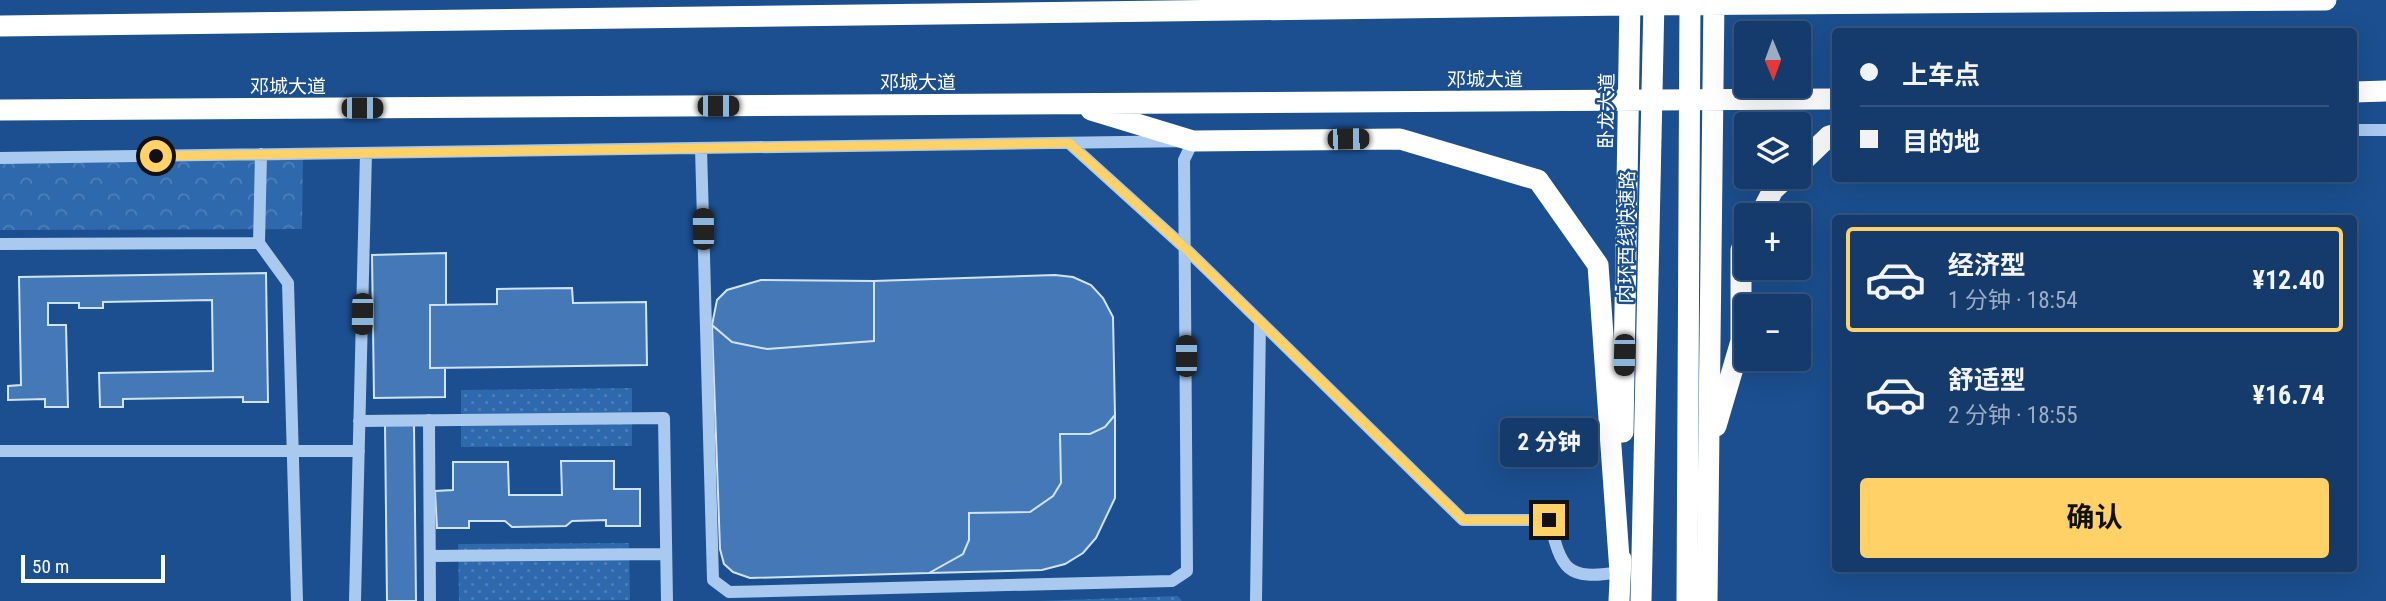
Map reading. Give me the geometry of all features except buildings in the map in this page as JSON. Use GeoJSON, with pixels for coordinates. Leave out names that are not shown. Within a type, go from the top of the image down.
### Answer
{"type":"FeatureCollection","features":[{"type":"Feature","properties":{"kind":"highway","name":"内环西线快速路"},"geometry":{"type":"LineString","coordinates":[[1641,601],[1654,0]]}},
{"type":"Feature","properties":{"kind":"highway"},"geometry":{"type":"LineString","coordinates":[[1687,601],[1690,0]]}},
{"type":"Feature","properties":{"kind":"highway"},"geometry":{"type":"LineString","coordinates":[[0,26],[1433,4],[2326,0]]}},
{"type":"Feature","properties":{"kind":"highway","name":"卧龙大道"},"geometry":{"type":"LineString","coordinates":[[1619,601],[1630,2]]}},
{"type":"Feature","properties":{"kind":"highway"},"geometry":{"type":"LineString","coordinates":[[1707,601],[1714,2]]}},
{"type":"Feature","properties":{"kind":"highway"},"geometry":{"type":"LineString","coordinates":[[2357,92],[2386,91]]}},
{"type":"Feature","properties":{"kind":"highway","name":"邓城大道"},"geometry":{"type":"LineString","coordinates":[[0,110],[1832,99]]}},
{"type":"Feature","properties":{"kind":"highway"},"geometry":{"type":"LineString","coordinates":[[1070,104],[1193,141],[1400,139],[1538,180],[1598,265],[1620,572]]}},
{"type":"Feature","properties":{"kind":"highway"},"geometry":{"type":"LineString","coordinates":[[1811,155],[1832,137]]}},
{"type":"Feature","properties":{"kind":"highway"},"geometry":{"type":"LineString","coordinates":[[1709,448],[1741,341],[1741,280]]}},
{"type":"Feature","properties":{"kind":"street"},"geometry":{"type":"LineString","coordinates":[[2357,130],[2386,130]]}},
{"type":"Feature","properties":{"kind":"street"},"geometry":{"type":"LineString","coordinates":[[0,158],[261,154],[1193,141],[1184,160],[1188,571],[1172,581],[729,592],[713,580],[701,148]]}},
{"type":"Feature","properties":{"kind":"street"},"geometry":{"type":"LineString","coordinates":[[1069,143],[1185,248],[1463,520],[1549,520],[1559,559],[1572,571],[1595,576],[1620,572]]}},
{"type":"Feature","properties":{"kind":"street"},"geometry":{"type":"LineString","coordinates":[[355,601],[366,153]]}},
{"type":"Feature","properties":{"kind":"street"},"geometry":{"type":"LineString","coordinates":[[261,154],[259,243],[288,283],[297,601]]}},
{"type":"Feature","properties":{"kind":"street"},"geometry":{"type":"LineString","coordinates":[[0,244],[259,243]]}},
{"type":"Feature","properties":{"kind":"street"},"geometry":{"type":"LineString","coordinates":[[1256,601],[1260,322]]}},
{"type":"Feature","properties":{"kind":"street"},"geometry":{"type":"LineString","coordinates":[[359,421],[664,418],[667,601]]}},
{"type":"Feature","properties":{"kind":"street"},"geometry":{"type":"LineString","coordinates":[[429,420],[430,601]]}},
{"type":"Feature","properties":{"kind":"street"},"geometry":{"type":"LineString","coordinates":[[0,451],[359,451]]}},
{"type":"Feature","properties":{"kind":"street"},"geometry":{"type":"LineString","coordinates":[[430,556],[666,554]]}},
{"type":"Feature","properties":{"kind":"green space"},"geometry":{"type":"Polygon","coordinates":[[[303,154],[302,229],[0,230],[0,158],[303,154]]]}},
{"type":"Feature","properties":{"kind":"green space"},"geometry":{"type":"Polygon","coordinates":[[[632,388],[632,446],[461,447],[461,390],[632,388]]]}},
{"type":"Feature","properties":{"kind":"green space"},"geometry":{"type":"Polygon","coordinates":[[[629,543],[630,600],[459,601],[458,544],[629,543]]]}},
{"type":"Feature","properties":{"kind":"green space"},"geometry":{"type":"Polygon","coordinates":[[[1178,596],[1182,601],[1038,601],[1178,596]]]}},
{"type":"Feature","properties":{"kind":"route"},"geometry":{"type":"LineString","coordinates":[[156,156],[1069,143],[1185,248],[1463,520],[1549,520]]}}]}
